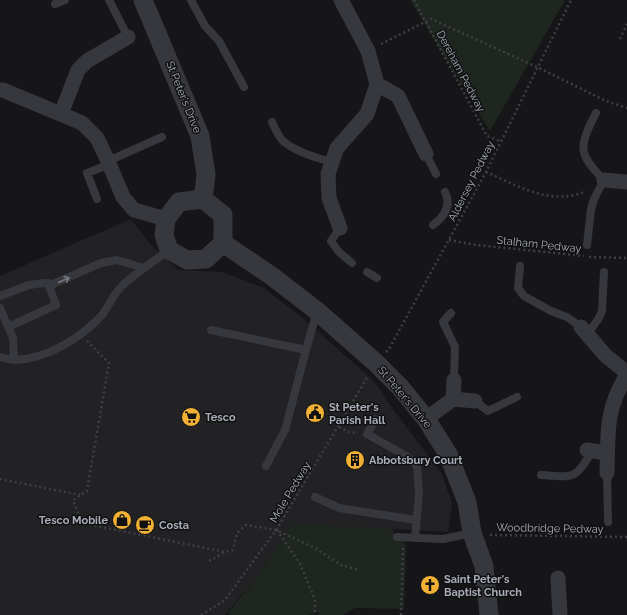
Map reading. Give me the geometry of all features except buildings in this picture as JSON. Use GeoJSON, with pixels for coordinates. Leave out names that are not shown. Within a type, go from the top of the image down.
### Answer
{"type":"FeatureCollection","features":[{"type":"Feature","properties":{"kind":"street"},"geometry":{"type":"LineString","coordinates":[[340,228],[329,198],[328,174],[337,148],[367,114],[377,84],[368,51],[341,0]]}},
{"type":"Feature","properties":{"kind":"street","name":"St Peter's Drive"},"geometry":{"type":"LineString","coordinates":[[145,1],[200,136],[206,175],[203,199]]}},
{"type":"Feature","properties":{"kind":"street"},"geometry":{"type":"LineString","coordinates":[[61,114],[78,70],[87,61],[128,37]]}},
{"type":"Feature","properties":{"kind":"street"},"geometry":{"type":"LineString","coordinates":[[377,84],[398,96],[426,154]]}},
{"type":"Feature","properties":{"kind":"street"},"geometry":{"type":"LineString","coordinates":[[0,90],[4,90],[82,123],[97,138],[109,162],[123,197],[134,210],[166,219]]}},
{"type":"Feature","properties":{"kind":"street"},"geometry":{"type":"LineString","coordinates":[[604,180],[627,182]]}},
{"type":"Feature","properties":{"kind":"street"},"geometry":{"type":"LineString","coordinates":[[203,199],[223,215],[223,242],[206,259],[187,260],[169,250],[164,236],[166,219],[180,202],[203,199]]}},
{"type":"Feature","properties":{"kind":"street","name":"St Peter's Drive"},"geometry":{"type":"LineString","coordinates":[[223,242],[273,277],[317,311],[376,363],[400,387],[426,419],[448,454],[467,502],[472,533],[484,566],[489,615]]}},
{"type":"Feature","properties":{"kind":"street"},"geometry":{"type":"LineString","coordinates":[[584,331],[605,355],[627,373],[610,414],[607,473]]}},
{"type":"Feature","properties":{"kind":"street"},"geometry":{"type":"LineString","coordinates":[[453,399],[454,380]]}},
{"type":"Feature","properties":{"kind":"street"},"geometry":{"type":"LineString","coordinates":[[426,419],[453,399],[475,401]]}},
{"type":"Feature","properties":{"kind":"street"},"geometry":{"type":"LineString","coordinates":[[590,451],[607,453]]}},
{"type":"Feature","properties":{"kind":"street"},"geometry":{"type":"LineString","coordinates":[[558,578],[560,615]]}},
{"type":"Feature","properties":{"kind":"lane"},"geometry":{"type":"LineString","coordinates":[[55,4],[65,0]]}},
{"type":"Feature","properties":{"kind":"lane"},"geometry":{"type":"LineString","coordinates":[[109,0],[128,37]]}},
{"type":"Feature","properties":{"kind":"lane"},"geometry":{"type":"LineString","coordinates":[[191,0],[205,26],[219,41],[244,87]]}},
{"type":"Feature","properties":{"kind":"lane"},"geometry":{"type":"LineString","coordinates":[[587,245],[591,209],[594,199],[604,180],[590,163],[584,152],[585,140],[589,126],[596,113]]}},
{"type":"Feature","properties":{"kind":"lane"},"geometry":{"type":"LineString","coordinates":[[272,122],[283,141],[308,155],[332,162]]}},
{"type":"Feature","properties":{"kind":"lane"},"geometry":{"type":"LineString","coordinates":[[97,199],[87,173],[162,137]]}},
{"type":"Feature","properties":{"kind":"lane"},"geometry":{"type":"LineString","coordinates":[[426,154],[436,174]]}},
{"type":"Feature","properties":{"kind":"lane"},"geometry":{"type":"LineString","coordinates":[[433,225],[441,219],[448,204],[447,196],[444,192]]}},
{"type":"Feature","properties":{"kind":"lane"},"geometry":{"type":"LineString","coordinates":[[340,228],[331,241],[339,252],[352,263]]}},
{"type":"Feature","properties":{"kind":"lane"},"geometry":{"type":"LineString","coordinates":[[0,357],[14,360],[39,356],[61,347],[81,335],[102,314],[120,288],[169,250]]}},
{"type":"Feature","properties":{"kind":"lane"},"geometry":{"type":"LineString","coordinates":[[0,296],[29,285],[44,283],[54,284],[101,263],[117,260],[144,268]]}},
{"type":"Feature","properties":{"kind":"lane"},"geometry":{"type":"LineString","coordinates":[[520,266],[518,288],[524,296],[551,311],[567,317],[584,331],[600,318],[602,311],[604,272]]}},
{"type":"Feature","properties":{"kind":"lane"},"geometry":{"type":"LineString","coordinates":[[367,272],[377,278]]}},
{"type":"Feature","properties":{"kind":"lane"},"geometry":{"type":"LineString","coordinates":[[8,328],[56,305],[48,283]]}},
{"type":"Feature","properties":{"kind":"lane"},"geometry":{"type":"LineString","coordinates":[[0,308],[13,338],[14,360]]}},
{"type":"Feature","properties":{"kind":"lane"},"geometry":{"type":"LineString","coordinates":[[266,466],[286,430],[317,311]]}},
{"type":"Feature","properties":{"kind":"lane"},"geometry":{"type":"LineString","coordinates":[[451,313],[443,322],[455,347],[454,380]]}},
{"type":"Feature","properties":{"kind":"lane"},"geometry":{"type":"LineString","coordinates":[[211,330],[306,350]]}},
{"type":"Feature","properties":{"kind":"lane"},"geometry":{"type":"LineString","coordinates":[[475,401],[488,411],[517,398]]}},
{"type":"Feature","properties":{"kind":"lane"},"geometry":{"type":"LineString","coordinates":[[376,419],[368,434],[406,456],[417,466],[419,494],[415,538]]}},
{"type":"Feature","properties":{"kind":"lane"},"geometry":{"type":"LineString","coordinates":[[541,475],[571,477],[585,465],[590,451]]}},
{"type":"Feature","properties":{"kind":"lane"},"geometry":{"type":"LineString","coordinates":[[607,473],[608,522]]}},
{"type":"Feature","properties":{"kind":"lane"},"geometry":{"type":"LineString","coordinates":[[315,498],[339,508],[416,520]]}},
{"type":"Feature","properties":{"kind":"lane"},"geometry":{"type":"LineString","coordinates":[[401,537],[443,539],[472,533]]}},
{"type":"Feature","properties":{"kind":"path","name":"Dereham Pedway"},"geometry":{"type":"LineString","coordinates":[[414,0],[487,136],[500,141]]}},
{"type":"Feature","properties":{"kind":"path","name":"Aldersey Pedway"},"geometry":{"type":"LineString","coordinates":[[376,363],[389,349],[450,240],[486,172],[571,0]]}},
{"type":"Feature","properties":{"kind":"path"},"geometry":{"type":"LineString","coordinates":[[368,51],[431,19],[537,67],[606,101],[627,108]]}},
{"type":"Feature","properties":{"kind":"path"},"geometry":{"type":"LineString","coordinates":[[620,39],[627,24]]}},
{"type":"Feature","properties":{"kind":"path"},"geometry":{"type":"LineString","coordinates":[[486,172],[530,191],[561,197],[579,194],[604,180]]}},
{"type":"Feature","properties":{"kind":"path","name":"Stalham Pedway"},"geometry":{"type":"LineString","coordinates":[[450,240],[476,245],[536,252],[603,258],[627,258]]}},
{"type":"Feature","properties":{"kind":"path"},"geometry":{"type":"LineString","coordinates":[[81,335],[110,363],[87,491],[73,500],[82,523],[225,552]]}},
{"type":"Feature","properties":{"kind":"path","name":"Mole Pedway"},"geometry":{"type":"LineString","coordinates":[[201,615],[225,600],[276,530],[376,363]]}},
{"type":"Feature","properties":{"kind":"path"},"geometry":{"type":"LineString","coordinates":[[339,427],[348,432],[368,434]]}},
{"type":"Feature","properties":{"kind":"path"},"geometry":{"type":"LineString","coordinates":[[0,479],[80,495]]}},
{"type":"Feature","properties":{"kind":"path"},"geometry":{"type":"LineString","coordinates":[[209,561],[225,552],[233,550],[237,533],[246,525],[276,530],[315,548],[341,565],[359,570]]}},
{"type":"Feature","properties":{"kind":"path"},"geometry":{"type":"LineString","coordinates":[[276,530],[300,564],[315,600],[315,615]]}},
{"type":"Feature","properties":{"kind":"path","name":"Woodbridge Pedway"},"geometry":{"type":"LineString","coordinates":[[472,533],[494,535],[627,537]]}},
{"type":"Feature","properties":{"kind":"path"},"geometry":{"type":"LineString","coordinates":[[401,537],[401,615]]}},
{"type":"Feature","properties":{"kind":"shaded area"},"geometry":{"type":"Polygon","coordinates":[[[410,0],[565,0],[490,131],[410,0]]]}},
{"type":"Feature","properties":{"kind":"shaded area"},"geometry":{"type":"Polygon","coordinates":[[[131,219],[150,244],[178,270],[223,272],[264,288],[304,319],[374,381],[392,408],[442,474],[452,504],[448,532],[292,524],[263,569],[225,615],[0,615],[0,276],[131,219]]]}},
{"type":"Feature","properties":{"kind":"shaded area"},"geometry":{"type":"Polygon","coordinates":[[[292,524],[393,529],[394,534],[406,545],[404,609],[355,608],[343,615],[319,615],[318,612],[309,615],[230,615],[228,613],[263,569],[292,524]]]}},
{"type":"Feature","properties":{"kind":"place","name":"St Peter's Parish Hall"},"geometry":{"type":"Point","coordinates":[315,413]}},
{"type":"Feature","properties":{"kind":"place","name":"Tesco"},"geometry":{"type":"Point","coordinates":[191,417]}},
{"type":"Feature","properties":{"kind":"place","name":"Abbotsbury Court"},"geometry":{"type":"Point","coordinates":[355,460]}},
{"type":"Feature","properties":{"kind":"place","name":"Tesco Mobile"},"geometry":{"type":"Point","coordinates":[122,520]}},
{"type":"Feature","properties":{"kind":"place","name":"Costa"},"geometry":{"type":"Point","coordinates":[145,525]}},
{"type":"Feature","properties":{"kind":"place","name":"Saint Peter's Baptist Church"},"geometry":{"type":"Point","coordinates":[430,585]}}]}
